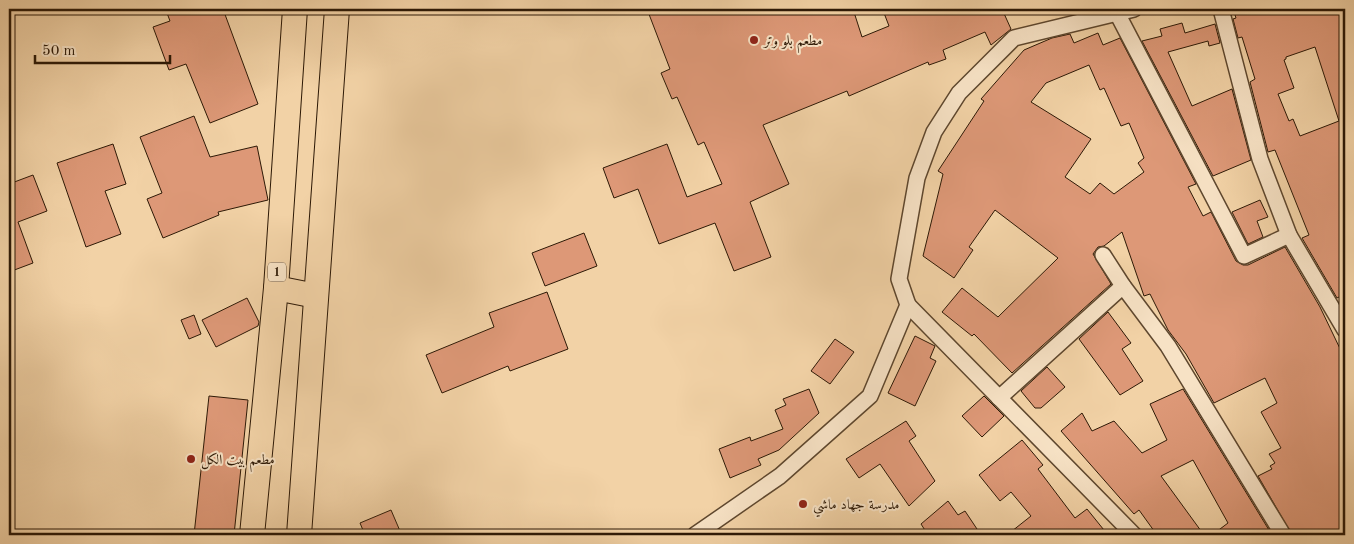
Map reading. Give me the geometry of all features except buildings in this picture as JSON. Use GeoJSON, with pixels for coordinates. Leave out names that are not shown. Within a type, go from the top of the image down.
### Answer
{"type":"FeatureCollection","features":[{"type":"Feature","properties":{"kind":"main road","name":"1"},"geometry":{"type":"LineString","coordinates":[[252,535],[276,288],[295,9]]}},
{"type":"Feature","properties":{"kind":"main road"},"geometry":{"type":"LineString","coordinates":[[299,535],[336,9]]}},
{"type":"Feature","properties":{"kind":"main road"},"geometry":{"type":"LineString","coordinates":[[276,288],[316,296]]}},
{"type":"Feature","properties":{"kind":"street"},"geometry":{"type":"LineString","coordinates":[[1134,9],[1014,38],[959,93],[934,132],[917,178],[899,279],[908,305],[1134,535]]}},
{"type":"Feature","properties":{"kind":"street"},"geometry":{"type":"LineString","coordinates":[[1220,9],[1260,160],[1289,235],[1345,330]]}},
{"type":"Feature","properties":{"kind":"street"},"geometry":{"type":"LineString","coordinates":[[1117,13],[1244,256],[1289,235]]}},
{"type":"Feature","properties":{"kind":"street"},"geometry":{"type":"LineString","coordinates":[[1103,255],[1123,286],[1168,346],[1283,535]]}},
{"type":"Feature","properties":{"kind":"street"},"geometry":{"type":"LineString","coordinates":[[1000,398],[1123,286]]}},
{"type":"Feature","properties":{"kind":"street"},"geometry":{"type":"LineString","coordinates":[[696,535],[780,476],[870,396],[908,305]]}},
{"type":"Feature","properties":{"kind":"place","name":"مطعم بلو وتر"},"geometry":{"type":"Point","coordinates":[754,40]}},
{"type":"Feature","properties":{"kind":"place","name":"مطعم بيت الكل"},"geometry":{"type":"Point","coordinates":[191,459]}},
{"type":"Feature","properties":{"kind":"place","name":"مدرسة جهاد ماشي"},"geometry":{"type":"Point","coordinates":[803,504]}}]}
